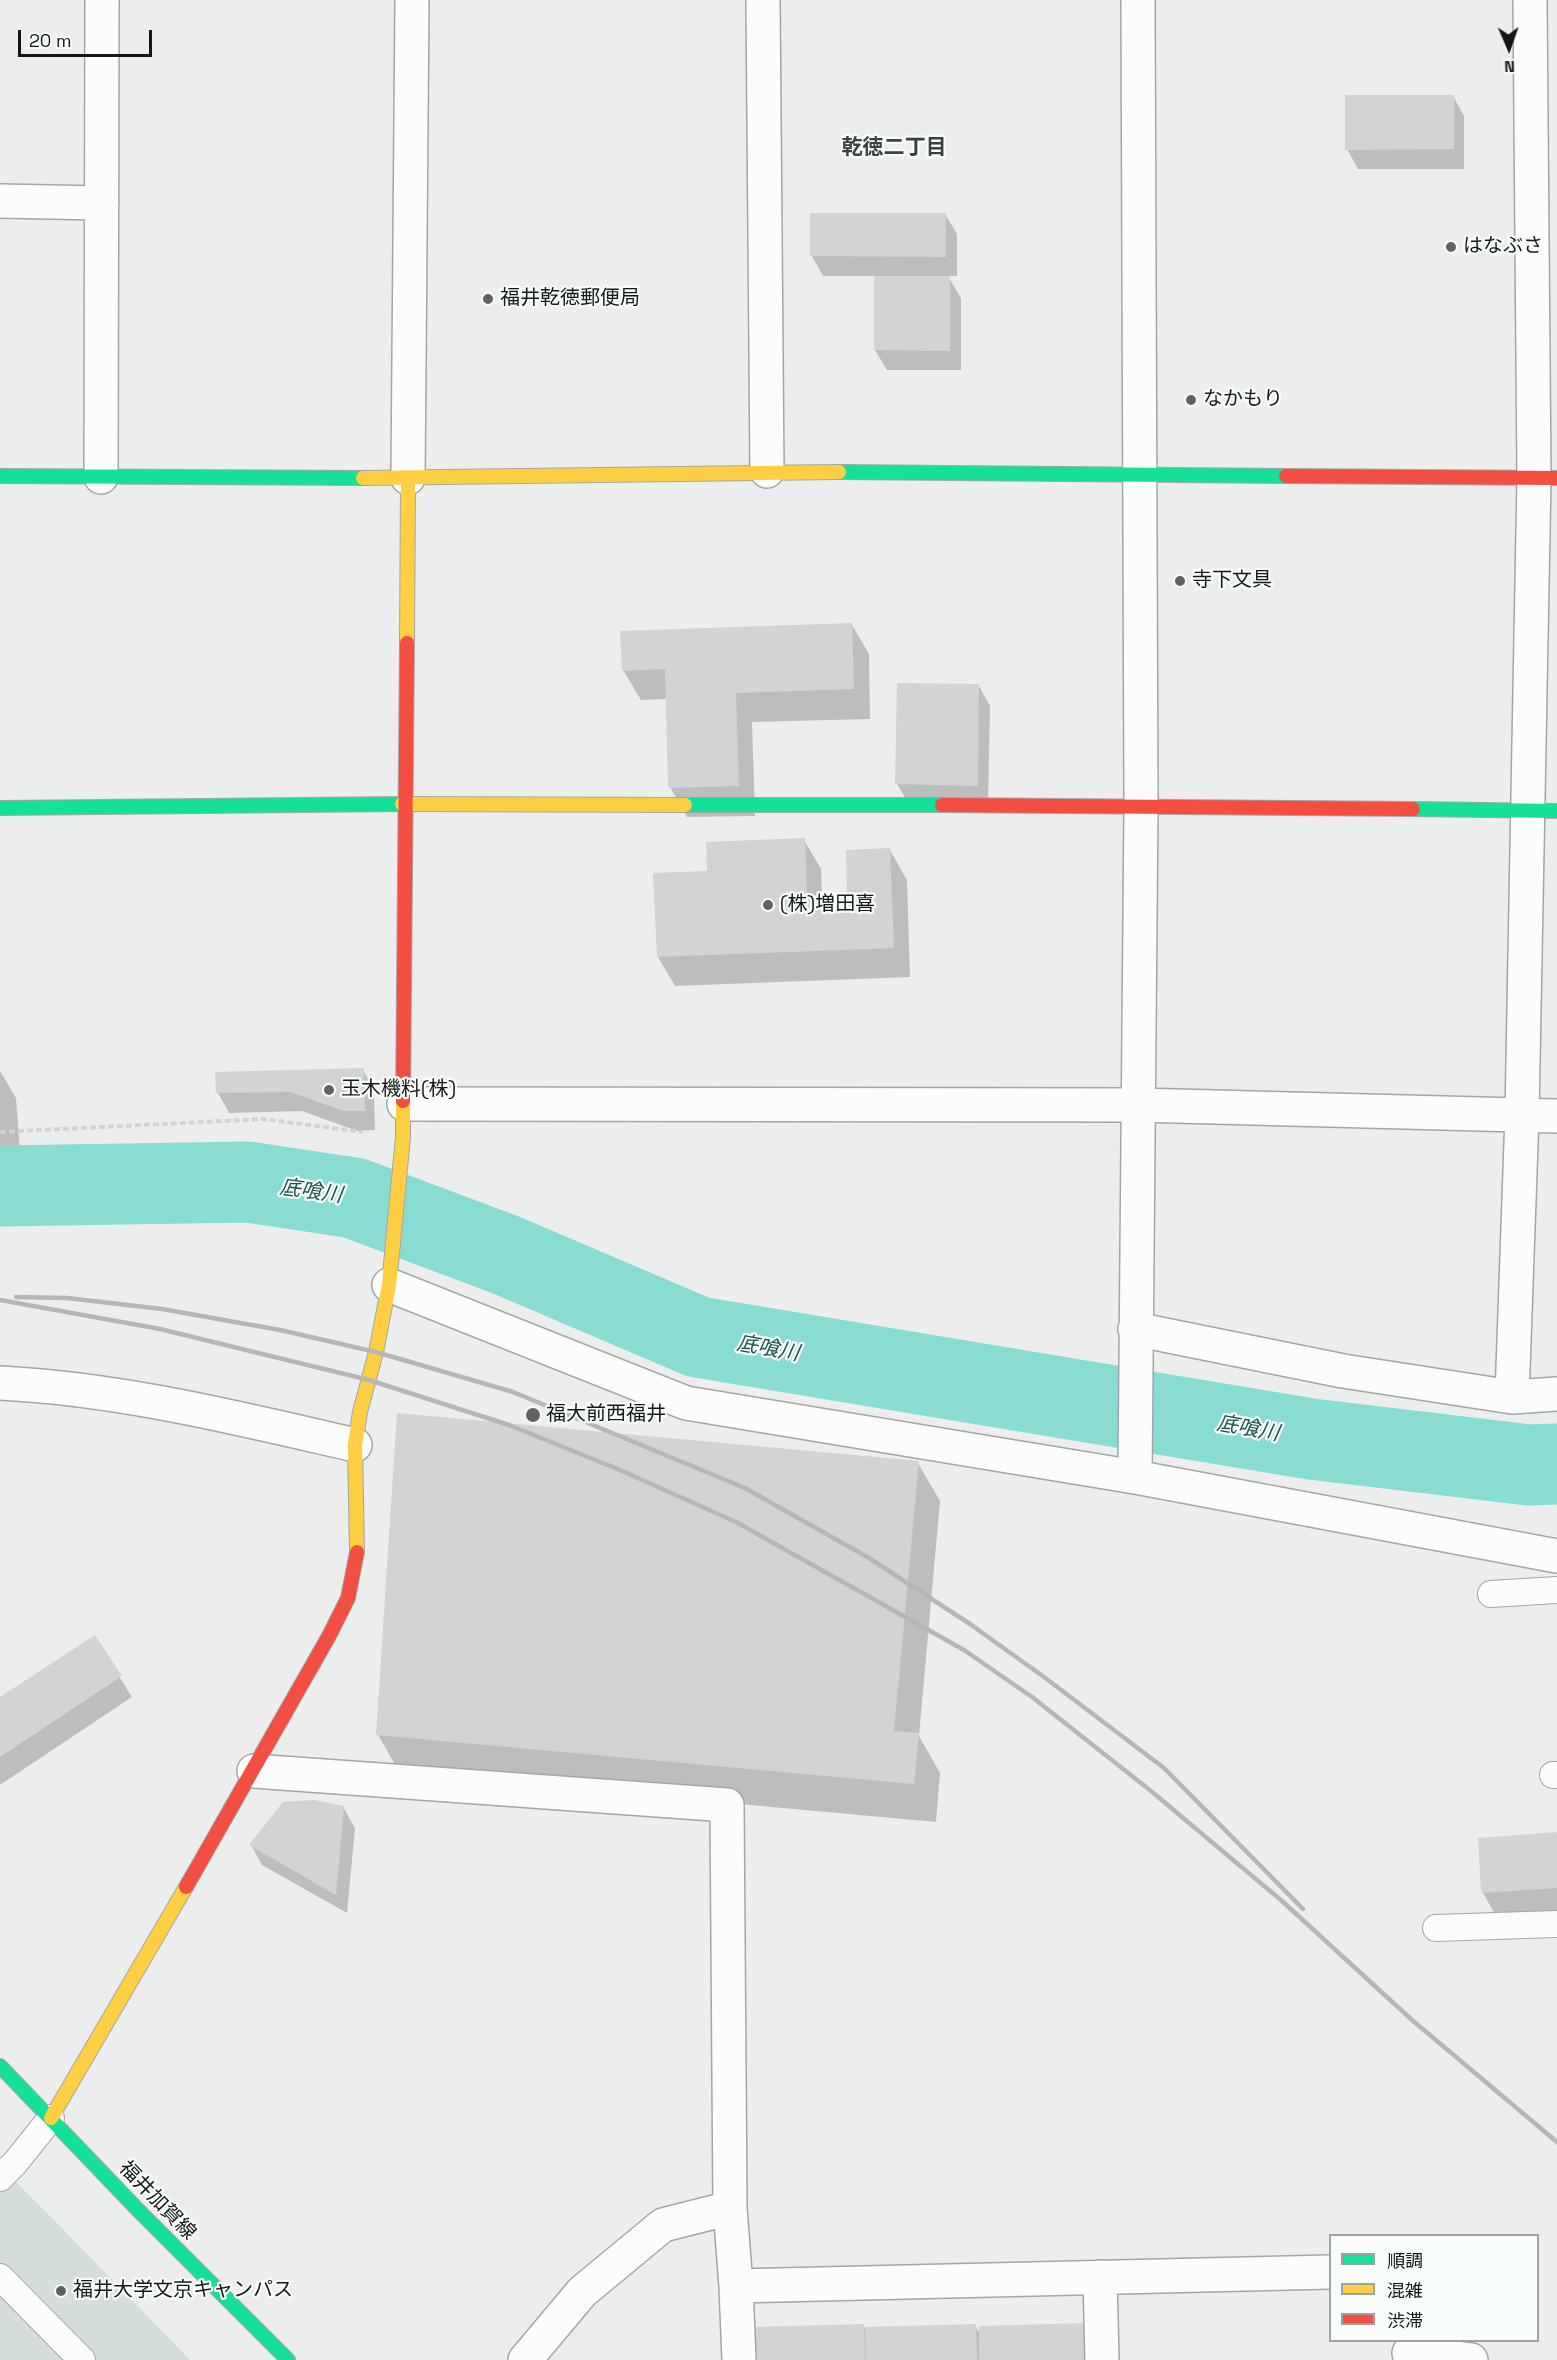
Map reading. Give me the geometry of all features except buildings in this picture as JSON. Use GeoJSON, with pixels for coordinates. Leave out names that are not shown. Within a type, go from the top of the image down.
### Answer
{"type":"FeatureCollection","features":[{"type":"Feature","properties":{"kind":"street"},"geometry":{"type":"LineString","coordinates":[[100,477],[102,0]]}},
{"type":"Feature","properties":{"kind":"street"},"geometry":{"type":"LineString","coordinates":[[51,2118],[254,1771],[329,1636],[348,1598],[357,1555],[355,1444],[390,1277],[404,1104],[412,0]]}},
{"type":"Feature","properties":{"kind":"street"},"geometry":{"type":"LineString","coordinates":[[763,0],[767,471]]}},
{"type":"Feature","properties":{"kind":"street"},"geometry":{"type":"LineString","coordinates":[[1135,1478],[1141,806],[1138,0]]}},
{"type":"Feature","properties":{"kind":"street"},"geometry":{"type":"LineString","coordinates":[[1512,1397],[1522,1116],[1542,811],[1545,478],[1530,0]]}},
{"type":"Feature","properties":{"kind":"street"},"geometry":{"type":"LineString","coordinates":[[0,201],[102,203]]}},
{"type":"Feature","properties":{"kind":"street"},"geometry":{"type":"LineString","coordinates":[[0,476],[408,478],[767,471],[1545,478]]}},
{"type":"Feature","properties":{"kind":"street"},"geometry":{"type":"LineString","coordinates":[[0,808],[406,804],[1141,806],[1542,811]]}},
{"type":"Feature","properties":{"kind":"street"},"geometry":{"type":"LineString","coordinates":[[404,1104],[1138,1105],[1557,1116]]}},
{"type":"Feature","properties":{"kind":"street"},"geometry":{"type":"LineString","coordinates":[[390,1277],[686,1402],[1135,1478],[1557,1556]]}},
{"type":"Feature","properties":{"kind":"street"},"geometry":{"type":"LineString","coordinates":[[1135,1329],[1343,1371],[1512,1397],[1557,1394]]}},
{"type":"Feature","properties":{"kind":"street"},"geometry":{"type":"LineString","coordinates":[[0,1383],[48,1385],[206,1410],[355,1444]]}},
{"type":"Feature","properties":{"kind":"street"},"geometry":{"type":"LineString","coordinates":[[254,1771],[727,1804],[730,2208],[739,2360]]}},
{"type":"Feature","properties":{"kind":"street","name":"福井加賀線"},"geometry":{"type":"LineString","coordinates":[[0,2066],[139,2211],[288,2360]]}},
{"type":"Feature","properties":{"kind":"street"},"geometry":{"type":"LineString","coordinates":[[525,2360],[582,2292],[663,2225],[730,2208]]}},
{"type":"Feature","properties":{"kind":"street"},"geometry":{"type":"LineString","coordinates":[[736,2286],[1329,2272]]}},
{"type":"Feature","properties":{"kind":"street"},"geometry":{"type":"LineString","coordinates":[[1100,2277],[1102,2360]]}},
{"type":"Feature","properties":{"kind":"street"},"geometry":{"type":"LineString","coordinates":[[1409,2351],[1471,2360]]}},
{"type":"Feature","properties":{"kind":"lane"},"geometry":{"type":"LineString","coordinates":[[1491,1594],[1557,1590]]}},
{"type":"Feature","properties":{"kind":"lane"},"geometry":{"type":"LineString","coordinates":[[1436,1928],[1557,1924]]}},
{"type":"Feature","properties":{"kind":"lane"},"geometry":{"type":"LineString","coordinates":[[0,2178],[51,2118]]}},
{"type":"Feature","properties":{"kind":"lane"},"geometry":{"type":"LineString","coordinates":[[0,2277],[82,2360]]}},
{"type":"Feature","properties":{"kind":"path"},"geometry":{"type":"LineString","coordinates":[[0,1132],[263,1119],[402,1142]]}},
{"type":"Feature","properties":{"kind":"shaded area","name":"福井大学文京キャンパス"},"geometry":{"type":"Polygon","coordinates":[[[0,2166],[56,2222],[190,2360],[0,2360],[0,2166]]]}},
{"type":"Feature","properties":{"kind":"waterway","name":"底喰川"},"geometry":{"type":"LineString","coordinates":[[0,1186],[248,1182],[354,1198],[506,1255],[698,1337],[1311,1439],[1529,1465],[1557,1464]]}},
{"type":"Feature","properties":{"kind":"railway"},"geometry":{"type":"LineString","coordinates":[[16,1297],[67,1298],[162,1309],[280,1330],[376,1352],[513,1392],[745,1488],[869,1558],[970,1624],[1044,1677],[1164,1768],[1303,1909]]}},
{"type":"Feature","properties":{"kind":"railway"},"geometry":{"type":"LineString","coordinates":[[0,1300],[160,1329],[369,1380],[509,1425],[620,1470],[736,1522],[964,1650],[1032,1697],[1151,1791],[1282,1901],[1412,2020],[1557,2142]]}},
{"type":"Feature","properties":{"kind":"traffic: fast"},"geometry":{"type":"LineString","coordinates":[[839,472],[1286,476]]}},
{"type":"Feature","properties":{"kind":"traffic: fast"},"geometry":{"type":"LineString","coordinates":[[0,476],[363,478]]}},
{"type":"Feature","properties":{"kind":"traffic: fast"},"geometry":{"type":"LineString","coordinates":[[0,808],[402,804]]}},
{"type":"Feature","properties":{"kind":"traffic: fast"},"geometry":{"type":"LineString","coordinates":[[685,805],[942,805]]}},
{"type":"Feature","properties":{"kind":"traffic: fast"},"geometry":{"type":"LineString","coordinates":[[1413,809],[1557,811]]}},
{"type":"Feature","properties":{"kind":"traffic: fast"},"geometry":{"type":"LineString","coordinates":[[0,2066],[139,2211],[288,2360]]}},
{"type":"Feature","properties":{"kind":"traffic: slow"},"geometry":{"type":"LineString","coordinates":[[363,478],[839,472]]}},
{"type":"Feature","properties":{"kind":"traffic: slow"},"geometry":{"type":"LineString","coordinates":[[407,643],[408,478]]}},
{"type":"Feature","properties":{"kind":"traffic: slow"},"geometry":{"type":"LineString","coordinates":[[402,804],[685,805]]}},
{"type":"Feature","properties":{"kind":"traffic: slow"},"geometry":{"type":"LineString","coordinates":[[357,1552],[355,1445],[360,1412],[376,1352],[389,1285],[403,1137],[403,1101]]}},
{"type":"Feature","properties":{"kind":"traffic: slow"},"geometry":{"type":"LineString","coordinates":[[51,2118],[186,1887]]}},
{"type":"Feature","properties":{"kind":"traffic: jam"},"geometry":{"type":"LineString","coordinates":[[1286,476],[1557,478]]}},
{"type":"Feature","properties":{"kind":"traffic: jam"},"geometry":{"type":"LineString","coordinates":[[403,1101],[407,643]]}},
{"type":"Feature","properties":{"kind":"traffic: jam"},"geometry":{"type":"LineString","coordinates":[[942,805],[1413,809]]}},
{"type":"Feature","properties":{"kind":"traffic: jam"},"geometry":{"type":"LineString","coordinates":[[186,1887],[329,1636],[348,1598],[357,1552]]}},
{"type":"Feature","properties":{"kind":"place","name":"はなぶさ"},"geometry":{"type":"Point","coordinates":[1451,247]}},
{"type":"Feature","properties":{"kind":"place","name":"福井乾徳郵便局"},"geometry":{"type":"Point","coordinates":[488,299]}},
{"type":"Feature","properties":{"kind":"place","name":"なかもり"},"geometry":{"type":"Point","coordinates":[1191,400]}},
{"type":"Feature","properties":{"kind":"place","name":"寺下文具"},"geometry":{"type":"Point","coordinates":[1180,581]}},
{"type":"Feature","properties":{"kind":"place","name":"(株)増田喜"},"geometry":{"type":"Point","coordinates":[768,905]}},
{"type":"Feature","properties":{"kind":"place","name":"玉木機料(株)"},"geometry":{"type":"Point","coordinates":[329,1090]}},
{"type":"Feature","properties":{"kind":"place","name":"福大前西福井"},"geometry":{"type":"Point","coordinates":[533,1415]}},
{"type":"Feature","properties":{"kind":"place","name":"福井大学文京キャンパス"},"geometry":{"type":"Point","coordinates":[61,2291]}},
{"type":"Feature","properties":{"kind":"district","name":"乾徳二丁目"},"geometry":{"type":"Point","coordinates":[894,148]}}]}
